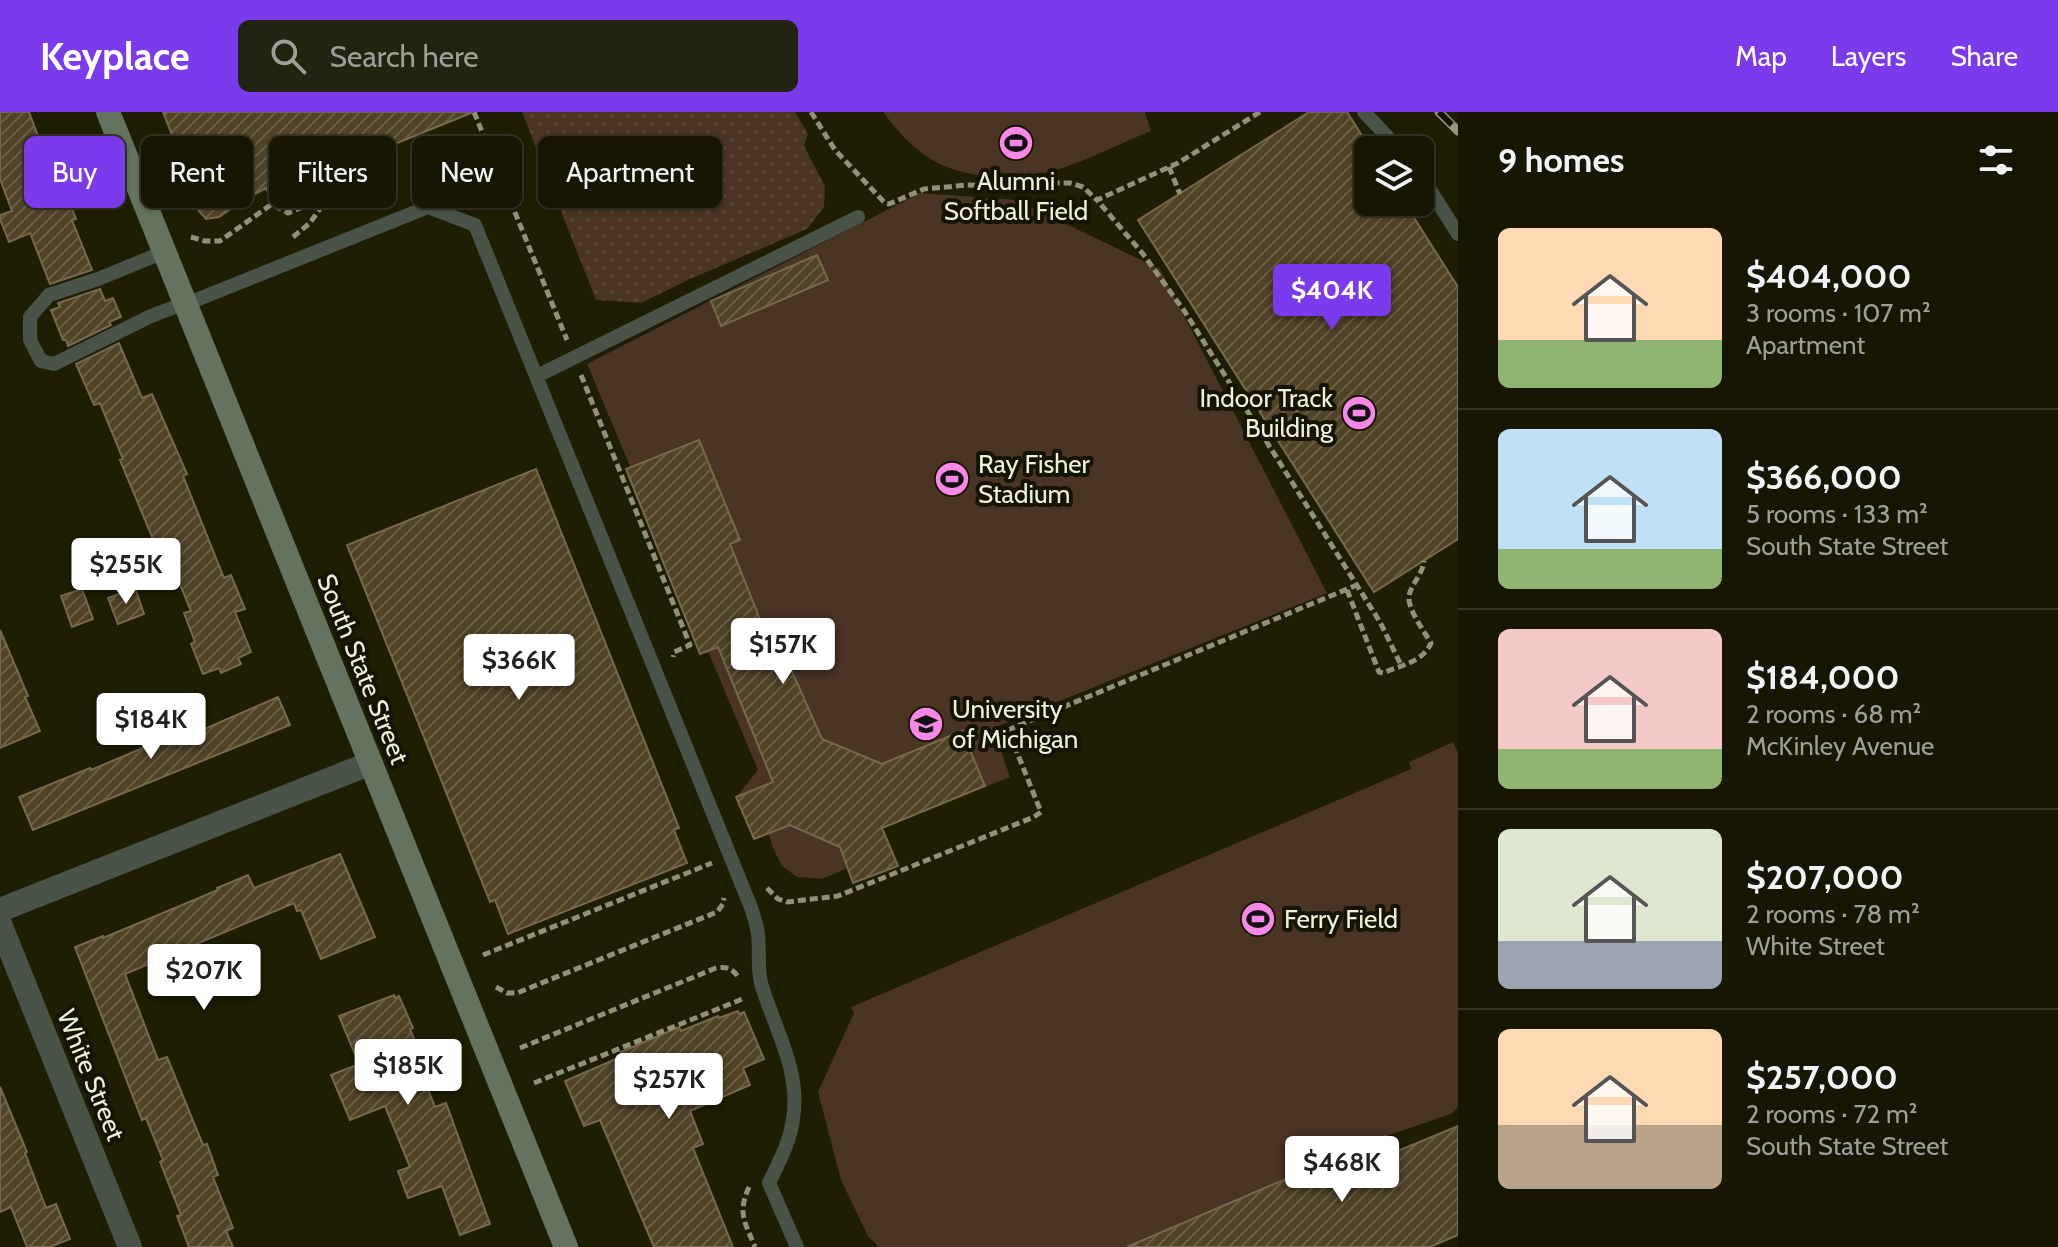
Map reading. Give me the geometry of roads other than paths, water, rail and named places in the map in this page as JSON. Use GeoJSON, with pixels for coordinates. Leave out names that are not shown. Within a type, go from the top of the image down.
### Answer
{"type":"FeatureCollection","features":[{"type":"Feature","properties":{"kind":"main road","name":"South State Street"},"geometry":{"type":"LineString","coordinates":[[108,112],[566,1247]]}},
{"type":"Feature","properties":{"kind":"street"},"geometry":{"type":"LineString","coordinates":[[0,910],[371,763]]}},
{"type":"Feature","properties":{"kind":"street","name":"White Street"},"geometry":{"type":"LineString","coordinates":[[0,924],[130,1247]]}},
{"type":"Feature","properties":{"kind":"lane"},"geometry":{"type":"LineString","coordinates":[[1364,112],[1387,136]]}},
{"type":"Feature","properties":{"kind":"lane"},"geometry":{"type":"LineString","coordinates":[[1434,196],[1458,234]]}},
{"type":"Feature","properties":{"kind":"lane"},"geometry":{"type":"LineString","coordinates":[[164,252],[49,295],[30,317],[30,340],[41,361],[54,364],[151,316],[428,207],[475,225],[752,910],[758,932],[761,983],[793,1076],[796,1099],[786,1146],[769,1183],[797,1247]]}},
{"type":"Feature","properties":{"kind":"lane"},"geometry":{"type":"LineString","coordinates":[[537,376],[858,217]]}},
{"type":"Feature","properties":{"kind":"railway"},"geometry":{"type":"LineString","coordinates":[[1439,112],[1458,131]]}},
{"type":"Feature","properties":{"kind":"place","name":"Alumni Softball Field"},"geometry":{"type":"Point","coordinates":[1016,143]}},
{"type":"Feature","properties":{"kind":"place","name":"Indoor Track Building"},"geometry":{"type":"Point","coordinates":[1359,413]}},
{"type":"Feature","properties":{"kind":"place","name":"Ray Fisher Stadium"},"geometry":{"type":"Point","coordinates":[952,479]}},
{"type":"Feature","properties":{"kind":"place","name":"University of Michigan"},"geometry":{"type":"Point","coordinates":[926,724]}},
{"type":"Feature","properties":{"kind":"place","name":"Ferry Field"},"geometry":{"type":"Point","coordinates":[1258,919]}}]}
